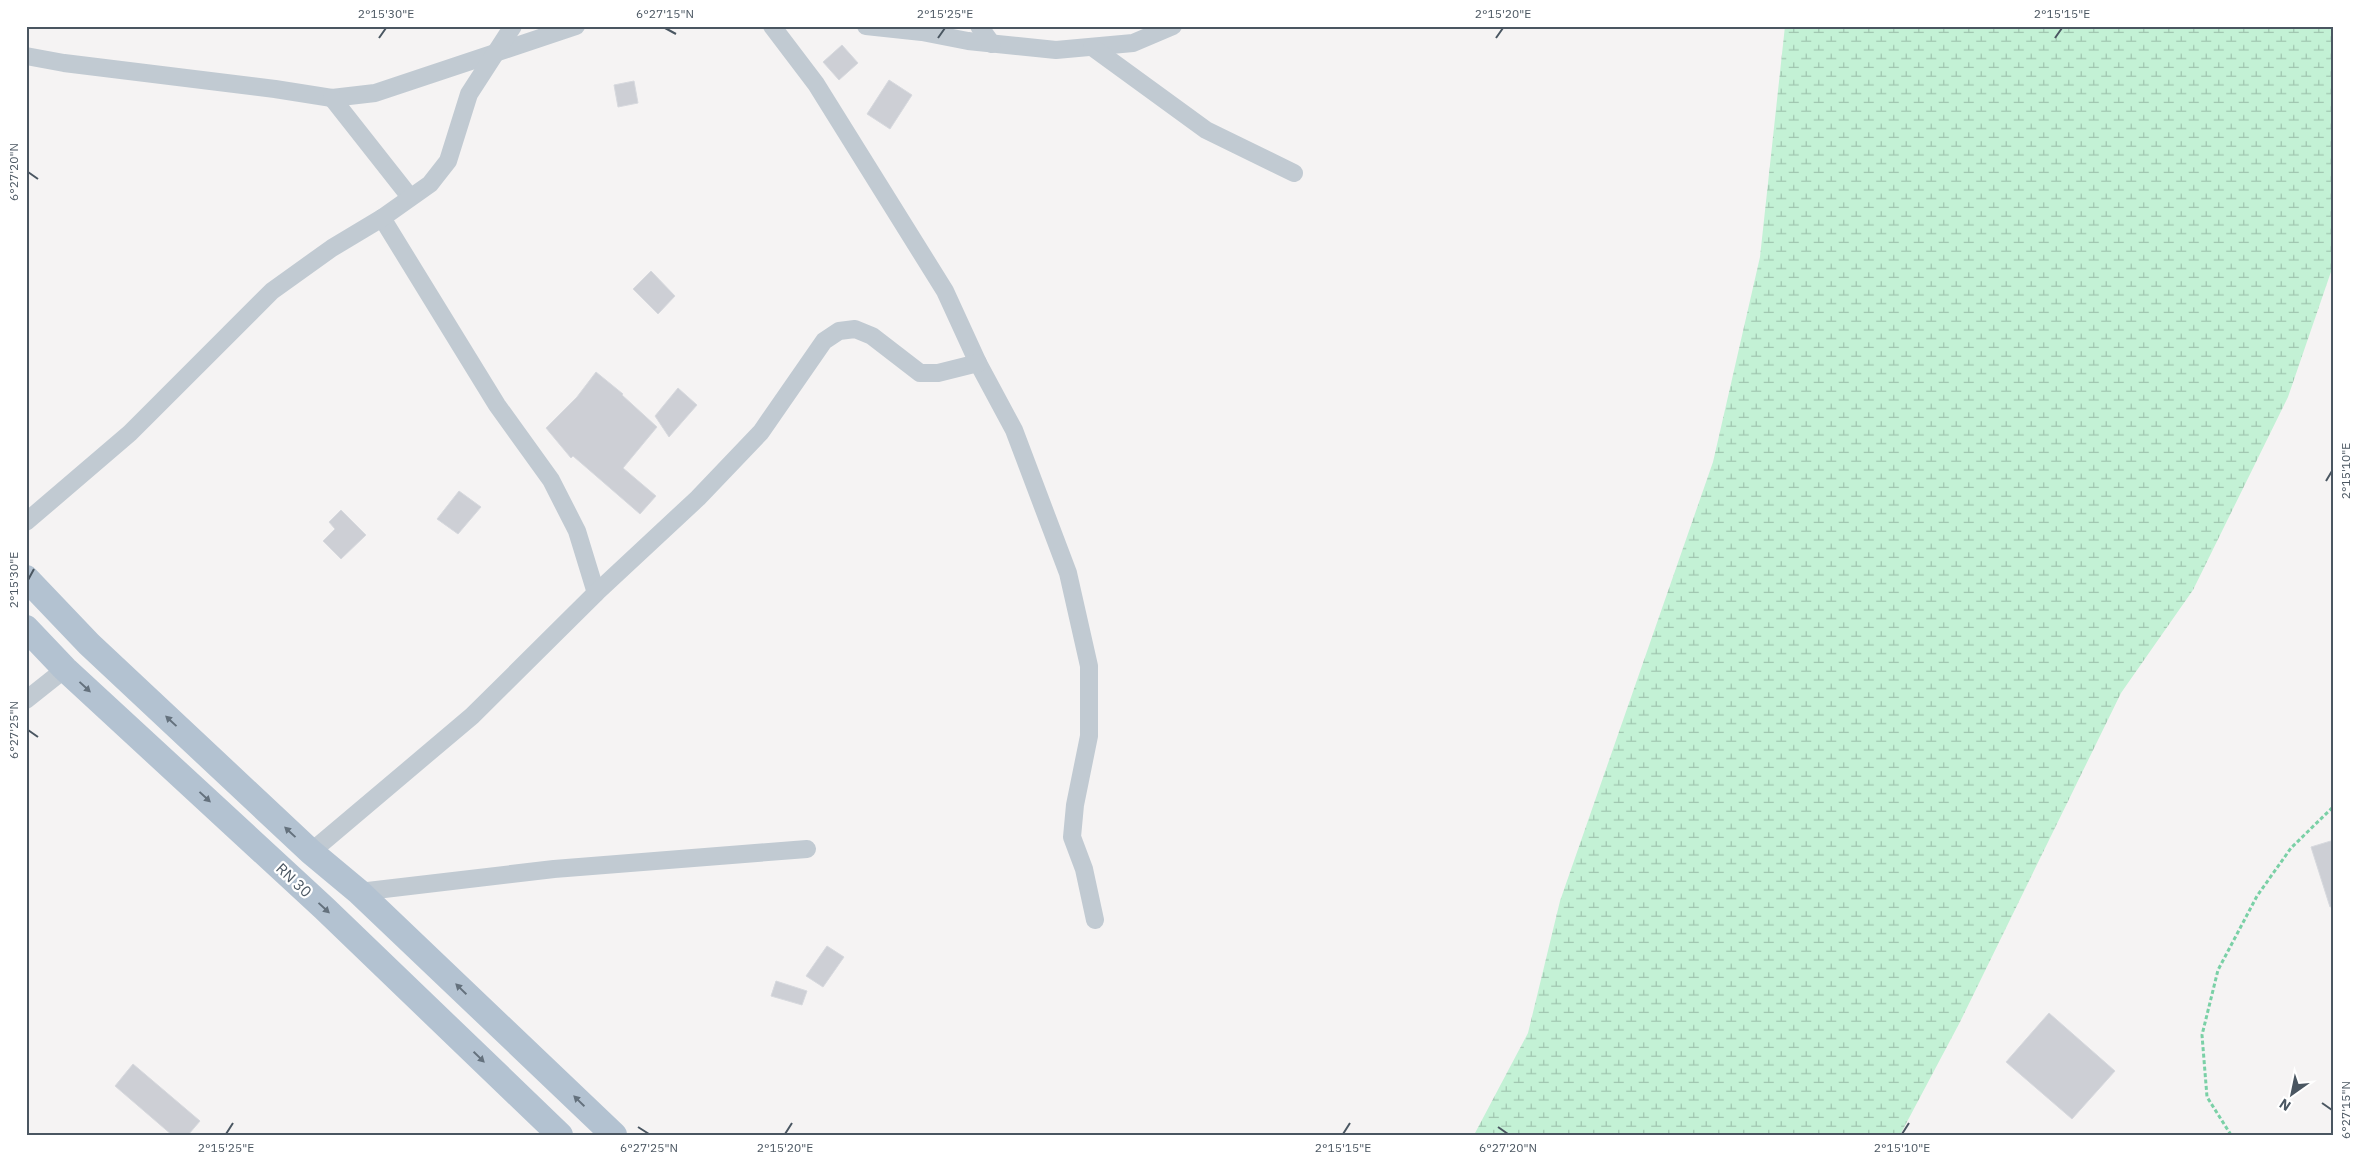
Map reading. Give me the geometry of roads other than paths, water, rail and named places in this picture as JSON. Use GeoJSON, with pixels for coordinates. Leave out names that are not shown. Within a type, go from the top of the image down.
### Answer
{"type":"FeatureCollection","features":[{"type":"Feature","properties":{"kind":"main road"},"geometry":{"type":"LineString","coordinates":[[26,578],[89,644],[311,852],[359,892],[614,1135]]}},
{"type":"Feature","properties":{"kind":"main road","name":"RN 30"},"geometry":{"type":"LineString","coordinates":[[26,628],[65,669],[324,908],[560,1135]]}},
{"type":"Feature","properties":{"kind":"street"},"geometry":{"type":"LineString","coordinates":[[26,522],[130,433],[272,291],[332,248],[382,218],[430,184],[448,161],[470,94],[513,26]]}},
{"type":"Feature","properties":{"kind":"street"},"geometry":{"type":"LineString","coordinates":[[26,56],[64,63],[275,88],[332,98],[375,93],[576,26]]}},
{"type":"Feature","properties":{"kind":"street"},"geometry":{"type":"LineString","coordinates":[[772,26],[816,84],[945,291],[978,363],[1014,430],[1068,573],[1089,666],[1089,736],[1075,805],[1072,837],[1084,870],[1095,920]]}},
{"type":"Feature","properties":{"kind":"street"},"geometry":{"type":"LineString","coordinates":[[866,26],[922,32],[992,44],[1056,50],[1133,43],[1173,26]]}},
{"type":"Feature","properties":{"kind":"street"},"geometry":{"type":"LineString","coordinates":[[922,32],[944,26]]}},
{"type":"Feature","properties":{"kind":"street"},"geometry":{"type":"LineString","coordinates":[[979,26],[992,44]]}},
{"type":"Feature","properties":{"kind":"street"},"geometry":{"type":"LineString","coordinates":[[1133,43],[1141,26]]}},
{"type":"Feature","properties":{"kind":"street"},"geometry":{"type":"LineString","coordinates":[[1092,46],[1206,130],[1294,173]]}},
{"type":"Feature","properties":{"kind":"street"},"geometry":{"type":"LineString","coordinates":[[332,98],[410,197]]}},
{"type":"Feature","properties":{"kind":"street"},"geometry":{"type":"LineString","coordinates":[[382,218],[497,405],[551,480],[578,531],[596,593]]}},
{"type":"Feature","properties":{"kind":"street"},"geometry":{"type":"LineString","coordinates":[[311,852],[472,716],[596,593],[698,498],[761,432],[824,341],[839,330],[855,329],[872,336],[920,373],[938,373],[978,363]]}},
{"type":"Feature","properties":{"kind":"street"},"geometry":{"type":"LineString","coordinates":[[26,700],[65,669]]}},
{"type":"Feature","properties":{"kind":"street"},"geometry":{"type":"LineString","coordinates":[[359,892],[554,869],[807,849]]}}]}
